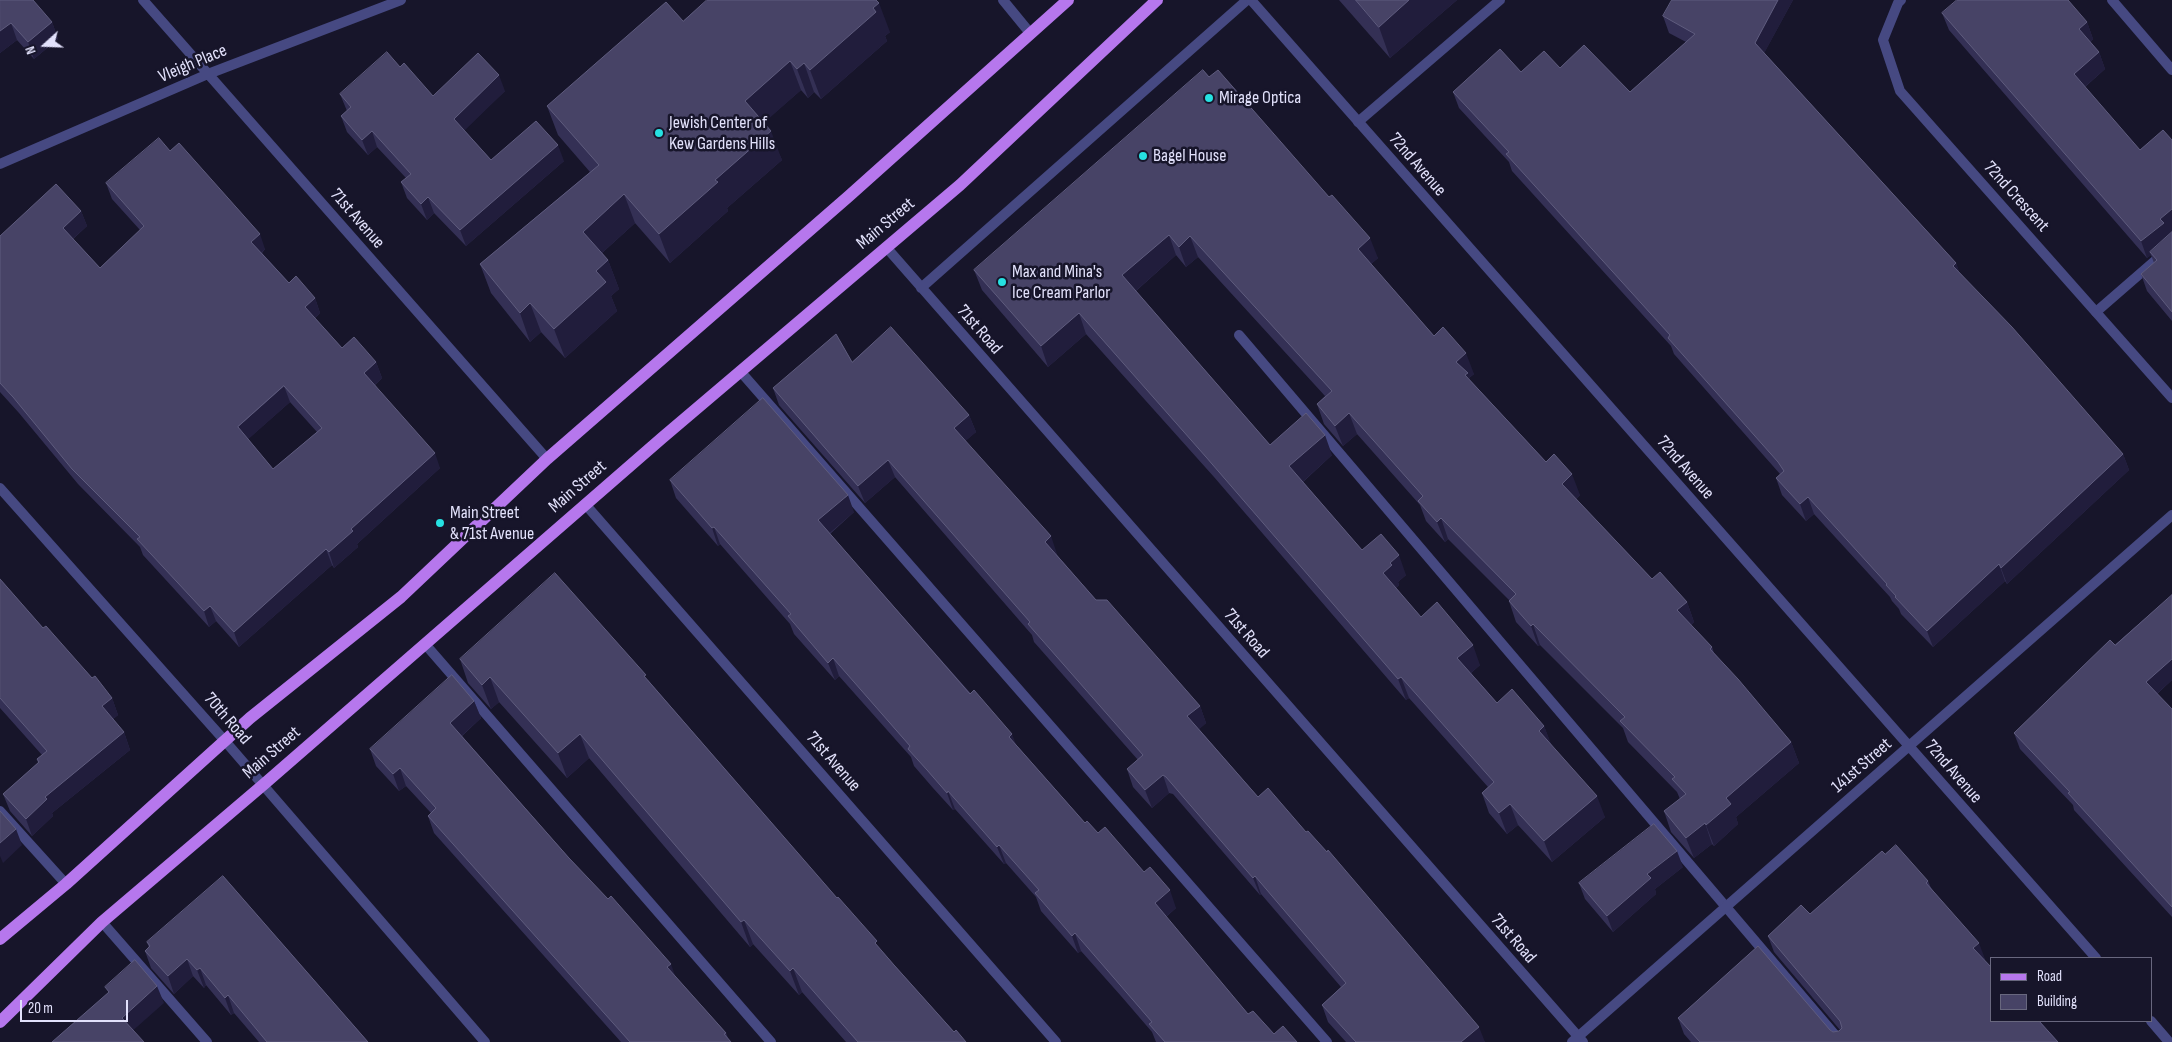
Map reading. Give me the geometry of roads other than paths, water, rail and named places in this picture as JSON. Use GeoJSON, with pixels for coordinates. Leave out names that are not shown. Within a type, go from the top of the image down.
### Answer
{"type":"FeatureCollection","features":[{"type":"Feature","properties":{"kind":"main road"},"geometry":{"type":"LineString","coordinates":[[0,939],[66,884],[250,718],[401,597],[547,459],[841,202],[1068,0]]}},
{"type":"Feature","properties":{"kind":"main road","name":"Main Street"},"geometry":{"type":"LineString","coordinates":[[0,1022],[102,922],[263,785],[740,371],[960,185],[1157,0]]}},
{"type":"Feature","properties":{"kind":"street","name":"71st Avenue"},"geometry":{"type":"LineString","coordinates":[[143,0],[547,459]]}},
{"type":"Feature","properties":{"kind":"street","name":"Vleigh Place"},"geometry":{"type":"LineString","coordinates":[[0,164],[208,74],[401,0]]}},
{"type":"Feature","properties":{"kind":"street"},"geometry":{"type":"LineString","coordinates":[[1003,0],[1030,33]]}},
{"type":"Feature","properties":{"kind":"street"},"geometry":{"type":"LineString","coordinates":[[921,288],[1249,0]]}},
{"type":"Feature","properties":{"kind":"street","name":"72nd Avenue"},"geometry":{"type":"LineString","coordinates":[[1249,0],[2095,957]]}},
{"type":"Feature","properties":{"kind":"street"},"geometry":{"type":"LineString","coordinates":[[1358,122],[1500,0]]}},
{"type":"Feature","properties":{"kind":"street","name":"72nd Crescent"},"geometry":{"type":"LineString","coordinates":[[1901,0],[1898,3],[1883,40],[1900,91],[2172,398]]}},
{"type":"Feature","properties":{"kind":"street"},"geometry":{"type":"LineString","coordinates":[[2112,0],[2172,70]]}},
{"type":"Feature","properties":{"kind":"street"},"geometry":{"type":"LineString","coordinates":[[2096,312],[2172,246]]}},
{"type":"Feature","properties":{"kind":"street","name":"71st Road"},"geometry":{"type":"LineString","coordinates":[[886,247],[1578,1040]]}},
{"type":"Feature","properties":{"kind":"street"},"geometry":{"type":"LineString","coordinates":[[1239,335],[1841,1042]]}},
{"type":"Feature","properties":{"kind":"street"},"geometry":{"type":"LineString","coordinates":[[740,371],[1327,1042]]}},
{"type":"Feature","properties":{"kind":"street","name":"70th Road"},"geometry":{"type":"LineString","coordinates":[[0,488],[263,785],[485,1042]]}},
{"type":"Feature","properties":{"kind":"street","name":"71st Avenue"},"geometry":{"type":"LineString","coordinates":[[586,504],[1056,1042]]}},
{"type":"Feature","properties":{"kind":"street","name":"141st Street"},"geometry":{"type":"LineString","coordinates":[[1578,1040],[1726,907],[2172,515]]}},
{"type":"Feature","properties":{"kind":"street"},"geometry":{"type":"LineString","coordinates":[[425,644],[771,1042]]}},
{"type":"Feature","properties":{"kind":"street"},"geometry":{"type":"LineString","coordinates":[[0,811],[66,884]]}},
{"type":"Feature","properties":{"kind":"street"},"geometry":{"type":"LineString","coordinates":[[102,922],[207,1042]]}},
{"type":"Feature","properties":{"kind":"street"},"geometry":{"type":"LineString","coordinates":[[2152,1022],[2169,1042]]}},
{"type":"Feature","properties":{"kind":"place","name":"Mirage Optica"},"geometry":{"type":"Point","coordinates":[1209,98]}},
{"type":"Feature","properties":{"kind":"place","name":"Jewish Center of Kew Gardens Hills"},"geometry":{"type":"Point","coordinates":[659,133]}},
{"type":"Feature","properties":{"kind":"place","name":"Bagel House"},"geometry":{"type":"Point","coordinates":[1143,156]}},
{"type":"Feature","properties":{"kind":"place","name":"Max and Mina's Ice Cream Parlor"},"geometry":{"type":"Point","coordinates":[1002,282]}},
{"type":"Feature","properties":{"kind":"place","name":"Main Street & 71st Avenue"},"geometry":{"type":"Point","coordinates":[440,523]}}]}
